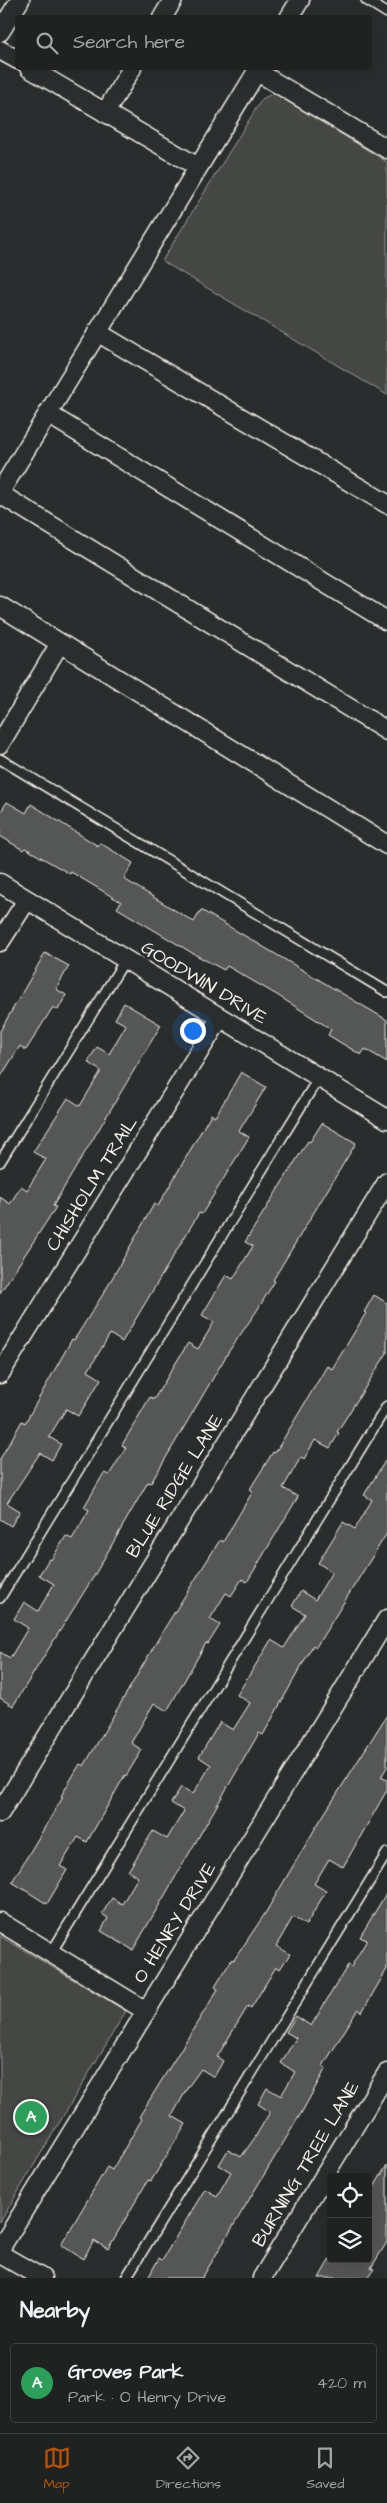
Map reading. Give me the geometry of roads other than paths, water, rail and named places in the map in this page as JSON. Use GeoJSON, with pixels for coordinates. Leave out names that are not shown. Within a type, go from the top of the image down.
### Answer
{"type":"FeatureCollection","features":[{"type":"Feature","properties":{"kind":"street"},"geometry":{"type":"LineString","coordinates":[[0,32],[20,0]]}},
{"type":"Feature","properties":{"kind":"street"},"geometry":{"type":"LineString","coordinates":[[164,15],[173,0]]}},
{"type":"Feature","properties":{"kind":"street"},"geometry":{"type":"LineString","coordinates":[[291,15],[300,0]]}},
{"type":"Feature","properties":{"kind":"street"},"geometry":{"type":"LineString","coordinates":[[0,50],[15,58]]}},
{"type":"Feature","properties":{"kind":"street"},"geometry":{"type":"LineString","coordinates":[[33,70],[198,167]]}},
{"type":"Feature","properties":{"kind":"street"},"geometry":{"type":"LineString","coordinates":[[105,113],[131,70]]}},
{"type":"Feature","properties":{"kind":"street"},"geometry":{"type":"LineString","coordinates":[[256,70],[0,493],[387,731]]}},
{"type":"Feature","properties":{"kind":"street"},"geometry":{"type":"LineString","coordinates":[[259,70],[387,149]]}},
{"type":"Feature","properties":{"kind":"street"},"geometry":{"type":"LineString","coordinates":[[98,332],[387,504]]}},
{"type":"Feature","properties":{"kind":"street"},"geometry":{"type":"LineString","coordinates":[[48,414],[387,621]]}},
{"type":"Feature","properties":{"kind":"street"},"geometry":{"type":"LineString","coordinates":[[0,606],[387,845]]}},
{"type":"Feature","properties":{"kind":"street"},"geometry":{"type":"LineString","coordinates":[[0,744],[60,643]]}},
{"type":"Feature","properties":{"kind":"street","name":"GOODWIN DRIVE"},"geometry":{"type":"LineString","coordinates":[[0,883],[387,1119]]}},
{"type":"Feature","properties":{"kind":"street"},"geometry":{"type":"LineString","coordinates":[[0,942],[26,900]]}},
{"type":"Feature","properties":{"kind":"street","name":"CHISHOLM TRAIL"},"geometry":{"type":"LineString","coordinates":[[0,1374],[220,1018]]}},
{"type":"Feature","properties":{"kind":"street","name":"BLUE RIDGE LANE"},"geometry":{"type":"LineString","coordinates":[[0,1813],[387,1182]]}},
{"type":"Feature","properties":{"kind":"street","name":"O HENRY DRIVE"},"geometry":{"type":"LineString","coordinates":[[0,2249],[387,1619]]}},
{"type":"Feature","properties":{"kind":"street"},"geometry":{"type":"LineString","coordinates":[[0,1922],[146,2011]]}},
{"type":"Feature","properties":{"kind":"street","name":"BURNING TREE LANE"},"geometry":{"type":"LineString","coordinates":[[262,2278],[387,2073]]}},
{"type":"Feature","properties":{"kind":"street"},"geometry":{"type":"LineString","coordinates":[[0,2254],[42,2278]]}},
{"type":"Feature","properties":{"kind":"lane"},"geometry":{"type":"LineString","coordinates":[[366,0],[387,13]]}},
{"type":"Feature","properties":{"kind":"lane"},"geometry":{"type":"LineString","coordinates":[[0,759],[387,992]]}},
{"type":"Feature","properties":{"kind":"lane"},"geometry":{"type":"LineString","coordinates":[[0,1162],[125,960]]}},
{"type":"Feature","properties":{"kind":"lane"},"geometry":{"type":"LineString","coordinates":[[0,1598],[319,1077]]}},
{"type":"Feature","properties":{"kind":"lane"},"geometry":{"type":"LineString","coordinates":[[51,1953],[387,1406]]}},
{"type":"Feature","properties":{"kind":"lane"},"geometry":{"type":"LineString","coordinates":[[126,2278],[387,1853]]}},
{"type":"Feature","properties":{"kind":"place","name":"Groves Park"},"geometry":{"type":"Point","coordinates":[31,2117]}}]}
